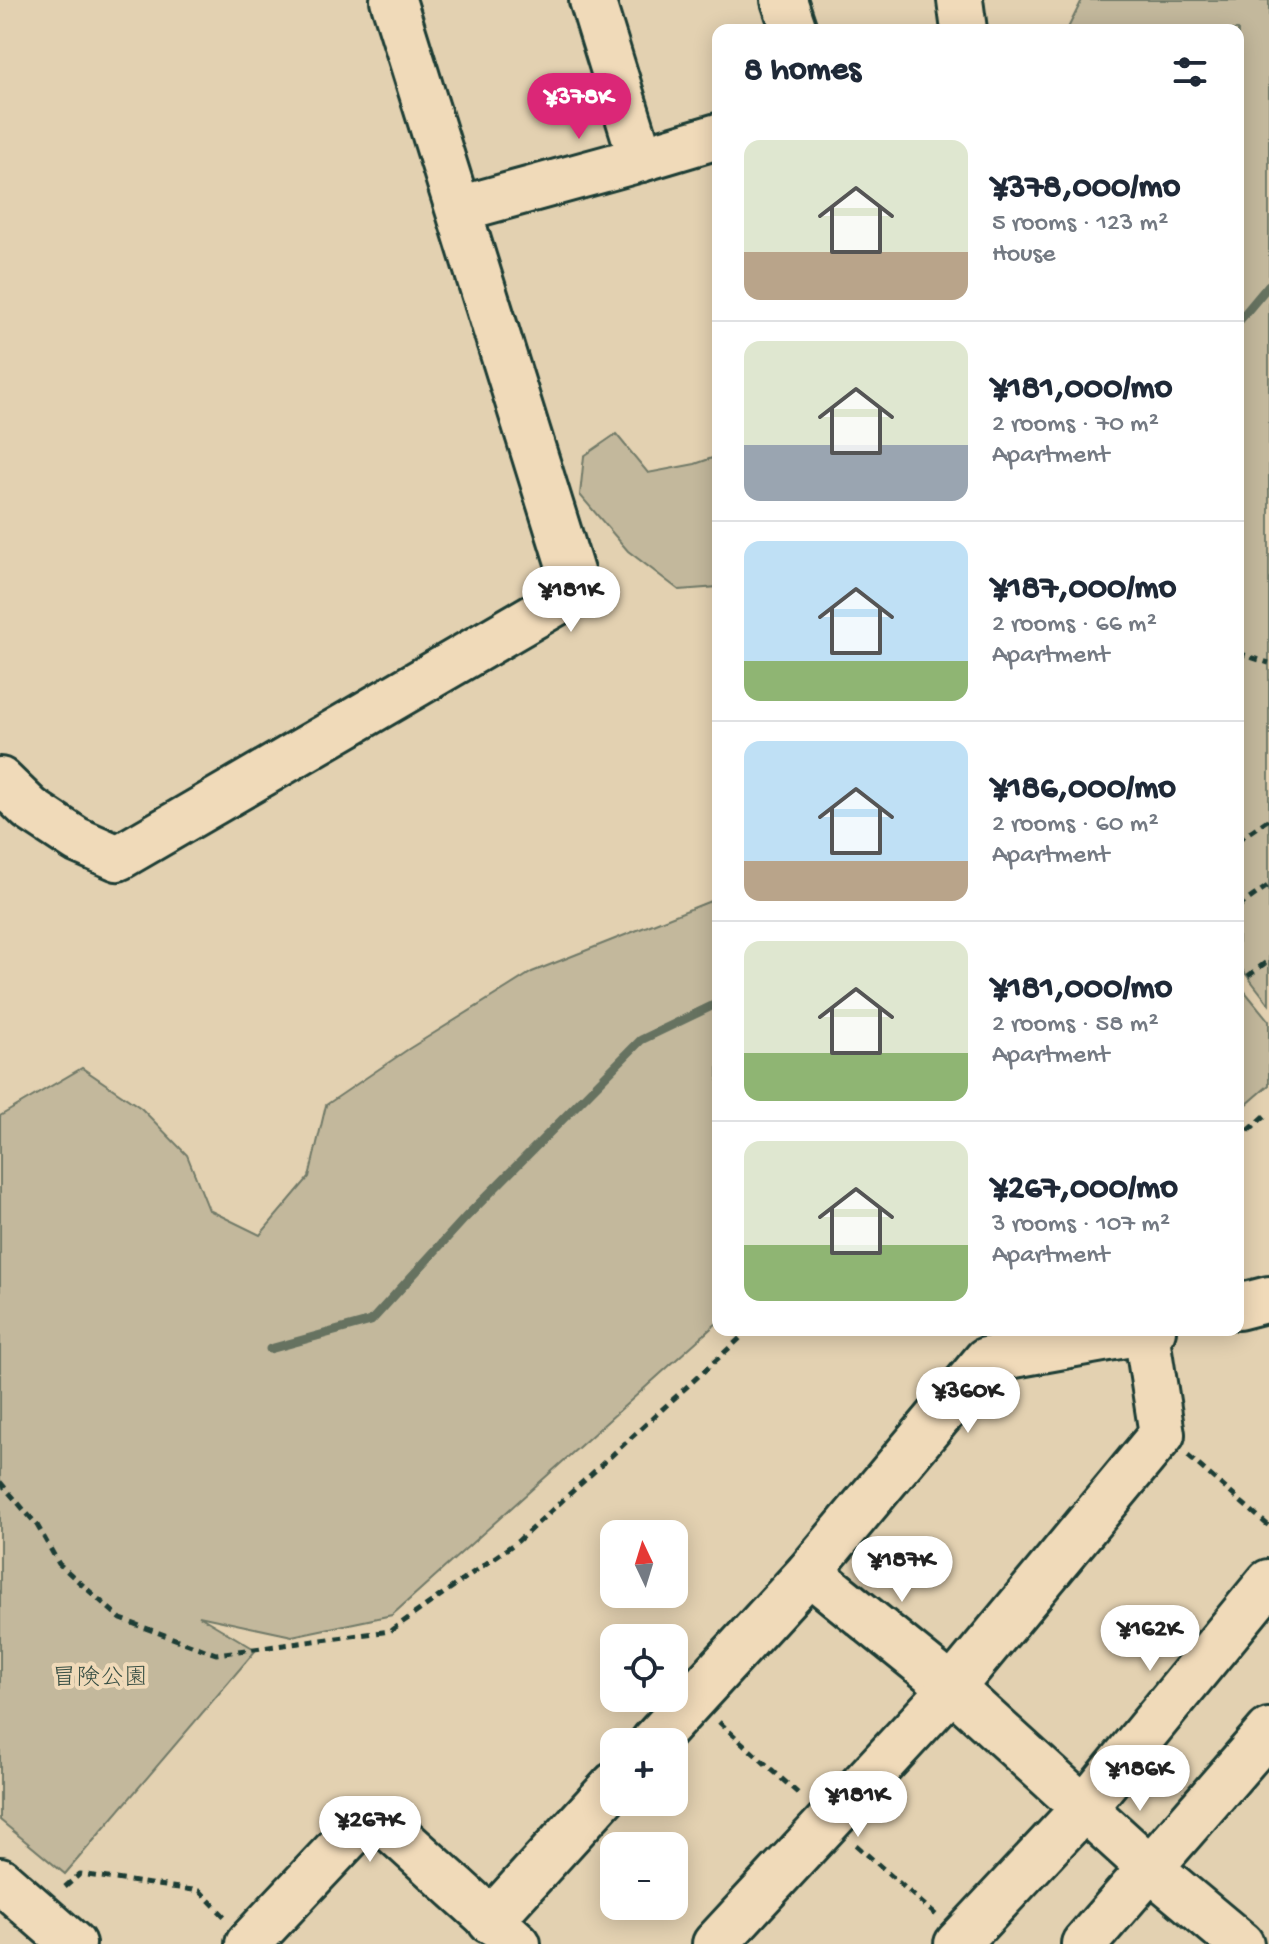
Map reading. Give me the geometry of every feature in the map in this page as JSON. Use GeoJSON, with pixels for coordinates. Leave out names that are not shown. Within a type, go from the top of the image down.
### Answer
{"type":"FeatureCollection","features":[{"type":"Feature","properties":{"kind":"street"},"geometry":{"type":"LineString","coordinates":[[0,780],[30,809],[77,840],[118,858],[577,591],[393,0]]}},
{"type":"Feature","properties":{"kind":"street"},"geometry":{"type":"LineString","coordinates":[[592,0],[641,159]]}},
{"type":"Feature","properties":{"kind":"street"},"geometry":{"type":"LineString","coordinates":[[784,0],[792,24]]}},
{"type":"Feature","properties":{"kind":"street"},"geometry":{"type":"LineString","coordinates":[[960,0],[963,24]]}},
{"type":"Feature","properties":{"kind":"street"},"geometry":{"type":"LineString","coordinates":[[459,209],[712,138]]}},
{"type":"Feature","properties":{"kind":"street"},"geometry":{"type":"LineString","coordinates":[[1244,1305],[1269,1299]]}},
{"type":"Feature","properties":{"kind":"street"},"geometry":{"type":"LineString","coordinates":[[666,1728],[809,1572],[986,1360],[1122,1336]]}},
{"type":"Feature","properties":{"kind":"street"},"geometry":{"type":"LineString","coordinates":[[715,1944],[952,1688],[1162,1434],[1151,1336]]}},
{"type":"Feature","properties":{"kind":"street"},"geometry":{"type":"LineString","coordinates":[[809,1572],[952,1688],[1150,1868],[1241,1944]]}},
{"type":"Feature","properties":{"kind":"street"},"geometry":{"type":"LineString","coordinates":[[957,1944],[1084,1808],[1269,1582]]}},
{"type":"Feature","properties":{"kind":"street"},"geometry":{"type":"LineString","coordinates":[[1084,1944],[1269,1731]]}},
{"type":"Feature","properties":{"kind":"street"},"geometry":{"type":"LineString","coordinates":[[248,1943],[358,1827],[384,1823],[504,1932],[600,1804]]}},
{"type":"Feature","properties":{"kind":"street"},"geometry":{"type":"LineString","coordinates":[[0,1880],[73,1944]]}},
{"type":"Feature","properties":{"kind":"path"},"geometry":{"type":"LineString","coordinates":[[1244,655],[1269,663]]}},
{"type":"Feature","properties":{"kind":"path"},"geometry":{"type":"LineString","coordinates":[[1244,836],[1269,819]]}},
{"type":"Feature","properties":{"kind":"path"},"geometry":{"type":"LineString","coordinates":[[1244,903],[1269,885]]}},
{"type":"Feature","properties":{"kind":"path"},"geometry":{"type":"LineString","coordinates":[[1248,976],[1269,960]]}},
{"type":"Feature","properties":{"kind":"path"},"geometry":{"type":"LineString","coordinates":[[1244,1135],[1269,1112]]}},
{"type":"Feature","properties":{"kind":"path"},"geometry":{"type":"LineString","coordinates":[[0,1482],[37,1525],[59,1564],[121,1619],[216,1654],[390,1631],[518,1541],[742,1336]]}},
{"type":"Feature","properties":{"kind":"path"},"geometry":{"type":"LineString","coordinates":[[1162,1434],[1269,1526]]}},
{"type":"Feature","properties":{"kind":"path"},"geometry":{"type":"LineString","coordinates":[[35,1911],[80,1874],[200,1891],[248,1943]]}},
{"type":"Feature","properties":{"kind":"green space"},"geometry":{"type":"Polygon","coordinates":[[[1082,0],[1269,0],[1269,1004],[1244,972],[1244,24],[1070,24],[1082,0]]]}},
{"type":"Feature","properties":{"kind":"green space"},"geometry":{"type":"Polygon","coordinates":[[[616,434],[648,473],[712,458],[712,587],[679,590],[628,551],[580,495],[584,456],[616,434]]]}},
{"type":"Feature","properties":{"kind":"green space","name":"冒険公園"},"geometry":{"type":"Polygon","coordinates":[[[712,900],[712,1327],[392,1615],[292,1636],[199,1616],[256,1650],[65,1874],[0,1820],[0,1116],[82,1068],[141,1108],[187,1155],[209,1210],[260,1235],[309,1177],[326,1105],[532,972],[712,900]]]}},
{"type":"Feature","properties":{"kind":"green space"},"geometry":{"type":"Polygon","coordinates":[[[1244,990],[1269,1021],[1269,1085],[1244,1107],[1244,990]]]}},
{"type":"Feature","properties":{"kind":"waterway"},"geometry":{"type":"LineString","coordinates":[[1244,315],[1269,285]]}},
{"type":"Feature","properties":{"kind":"waterway"},"geometry":{"type":"LineString","coordinates":[[270,1349],[371,1321],[465,1218],[641,1040],[712,1006]]}}]}
